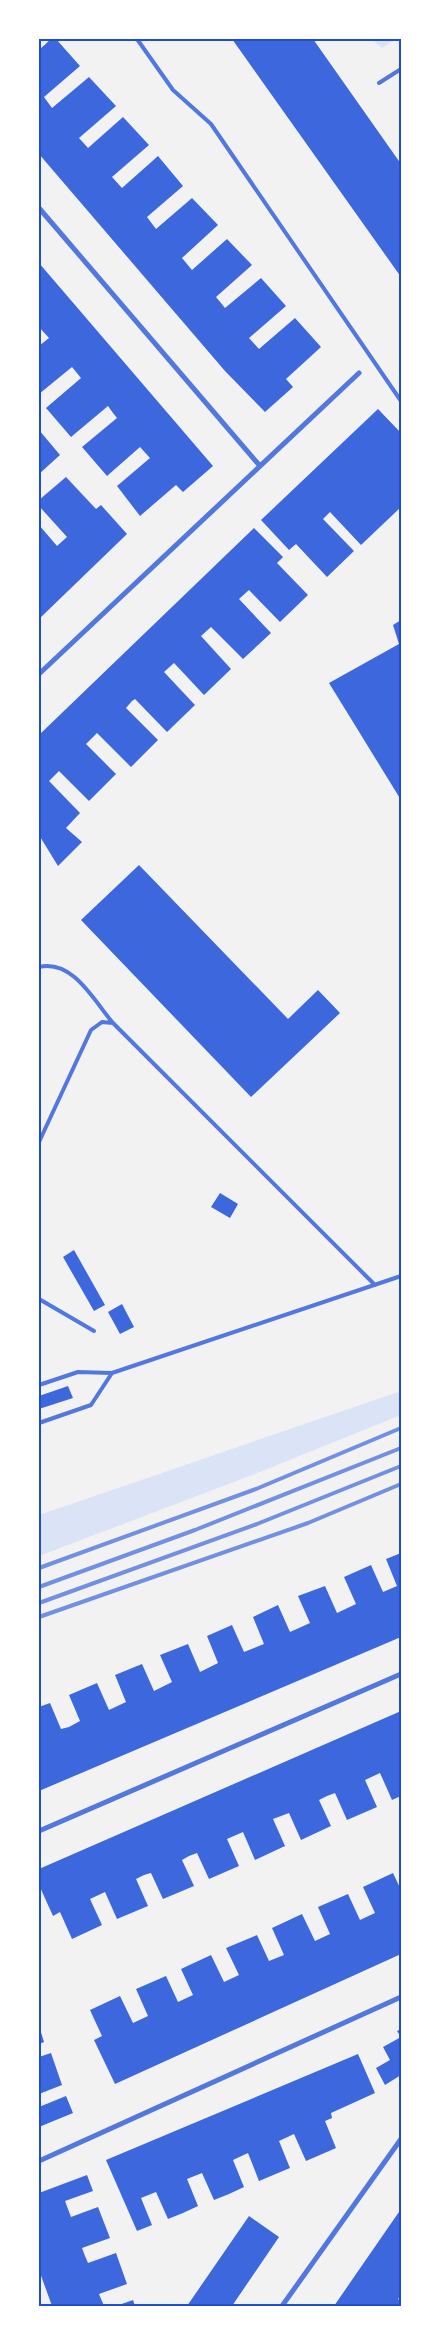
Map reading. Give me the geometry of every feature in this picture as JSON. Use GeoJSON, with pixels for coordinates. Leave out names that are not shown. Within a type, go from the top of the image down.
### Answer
{"type":"FeatureCollection","features":[{"type":"Feature","properties":{"kind":"street"},"geometry":{"type":"LineString","coordinates":[[39,208],[260,466]]}},
{"type":"Feature","properties":{"kind":"street"},"geometry":{"type":"LineString","coordinates":[[39,674],[359,373]]}},
{"type":"Feature","properties":{"kind":"street"},"geometry":{"type":"LineString","coordinates":[[39,1831],[401,1674]]}},
{"type":"Feature","properties":{"kind":"street"},"geometry":{"type":"LineString","coordinates":[[39,2161],[401,1997]]}},
{"type":"Feature","properties":{"kind":"street"},"geometry":{"type":"LineString","coordinates":[[282,2306],[401,2139]]}},
{"type":"Feature","properties":{"kind":"lane"},"geometry":{"type":"LineString","coordinates":[[137,39],[173,90],[211,124],[401,401]]}},
{"type":"Feature","properties":{"kind":"lane"},"geometry":{"type":"LineString","coordinates":[[379,83],[401,69]]}},
{"type":"Feature","properties":{"kind":"lane"},"geometry":{"type":"LineString","coordinates":[[39,967],[56,966],[70,972],[113,1024],[375,1285]]}},
{"type":"Feature","properties":{"kind":"lane"},"geometry":{"type":"LineString","coordinates":[[39,1142],[91,1030],[102,1022],[113,1024]]}},
{"type":"Feature","properties":{"kind":"lane"},"geometry":{"type":"LineString","coordinates":[[39,1385],[78,1372],[112,1373],[401,1276]]}},
{"type":"Feature","properties":{"kind":"lane"},"geometry":{"type":"LineString","coordinates":[[39,1299],[94,1331]]}},
{"type":"Feature","properties":{"kind":"lane"},"geometry":{"type":"LineString","coordinates":[[39,1423],[91,1405],[112,1373]]}},
{"type":"Feature","properties":{"kind":"shaded area"},"geometry":{"type":"Polygon","coordinates":[[[371,39],[395,39],[382,48],[371,39]]]}},
{"type":"Feature","properties":{"kind":"shaded area"},"geometry":{"type":"Polygon","coordinates":[[[401,1391],[401,1415],[255,1474],[39,1556],[39,1515],[401,1391]]]}},
{"type":"Feature","properties":{"kind":"building"},"geometry":{"type":"Polygon","coordinates":[[[51,39],[56,39],[80,66],[44,97],[52,108],[89,77],[116,106],[79,138],[88,148],[123,117],[149,145],[112,177],[122,188],[158,156],[183,186],[147,217],[156,229],[192,198],[218,225],[182,258],[192,270],[227,239],[252,265],[216,297],[225,308],[261,278],[286,306],[249,338],[259,349],[295,318],[321,347],[286,379],[293,387],[265,412],[225,371],[39,154],[39,50],[51,39]]]}},
{"type":"Feature","properties":{"kind":"building"},"geometry":{"type":"Polygon","coordinates":[[[232,39],[313,39],[401,164],[401,277],[232,39]]]}},
{"type":"Feature","properties":{"kind":"building"},"geometry":{"type":"Polygon","coordinates":[[[39,263],[213,466],[183,492],[176,485],[140,516],[117,486],[150,458],[140,447],[107,476],[82,447],[117,418],[108,406],[71,437],[46,408],[81,378],[72,367],[39,394],[39,346],[49,338],[39,327],[39,263]]]}},
{"type":"Feature","properties":{"kind":"building"},"geometry":{"type":"Polygon","coordinates":[[[378,409],[401,433],[401,507],[361,545],[330,512],[323,519],[354,551],[327,577],[296,544],[289,550],[261,520],[378,409]]]}},
{"type":"Feature","properties":{"kind":"building"},"geometry":{"type":"Polygon","coordinates":[[[39,430],[60,455],[39,474],[39,430]]]}},
{"type":"Feature","properties":{"kind":"building"},"geometry":{"type":"Polygon","coordinates":[[[66,477],[96,509],[101,505],[127,534],[39,619],[39,525],[57,546],[67,537],[39,506],[39,500],[66,477]]]}},
{"type":"Feature","properties":{"kind":"building"},"geometry":{"type":"Polygon","coordinates":[[[254,528],[283,557],[277,563],[308,595],[280,622],[249,590],[239,599],[271,633],[243,659],[211,627],[201,636],[231,669],[204,695],[174,663],[164,672],[195,705],[167,732],[135,699],[132,701],[126,708],[158,740],[131,767],[97,733],[86,744],[116,774],[89,801],[59,771],[49,781],[80,813],[66,828],[82,842],[58,866],[39,835],[39,735],[254,528]]]}},
{"type":"Feature","properties":{"kind":"building"},"geometry":{"type":"Polygon","coordinates":[[[401,620],[401,800],[329,683],[399,644],[393,625],[401,620]]]}},
{"type":"Feature","properties":{"kind":"building"},"geometry":{"type":"Polygon","coordinates":[[[139,865],[288,1019],[318,990],[340,1013],[251,1097],[81,920],[139,865]]]}},
{"type":"Feature","properties":{"kind":"building"},"geometry":{"type":"Polygon","coordinates":[[[220,1193],[238,1204],[230,1218],[211,1207],[220,1193]]]}},
{"type":"Feature","properties":{"kind":"building"},"geometry":{"type":"Polygon","coordinates":[[[74,1250],[105,1305],[94,1311],[63,1257],[74,1250]]]}},
{"type":"Feature","properties":{"kind":"building"},"geometry":{"type":"Polygon","coordinates":[[[122,1304],[134,1327],[120,1334],[108,1312],[122,1304]]]}},
{"type":"Feature","properties":{"kind":"building"},"geometry":{"type":"Polygon","coordinates":[[[68,1386],[73,1398],[39,1409],[39,1396],[68,1386]]]}},
{"type":"Feature","properties":{"kind":"building"},"geometry":{"type":"Polygon","coordinates":[[[401,1553],[401,1637],[39,1791],[39,1707],[50,1703],[61,1729],[69,1727],[80,1721],[69,1695],[97,1683],[109,1710],[126,1702],[115,1675],[142,1664],[154,1691],[172,1682],[160,1655],[188,1644],[200,1672],[218,1663],[207,1636],[232,1625],[244,1652],[264,1644],[253,1617],[278,1605],[290,1632],[310,1623],[298,1596],[325,1586],[337,1613],[356,1604],[344,1577],[371,1565],[383,1592],[397,1586],[386,1559],[401,1553]]]}},
{"type":"Feature","properties":{"kind":"building"},"geometry":{"type":"Polygon","coordinates":[[[401,1711],[401,1796],[392,1800],[380,1773],[365,1780],[377,1807],[347,1820],[335,1793],[327,1796],[319,1800],[331,1826],[301,1840],[289,1813],[273,1819],[285,1846],[255,1860],[243,1832],[227,1839],[239,1866],[209,1879],[197,1853],[189,1856],[182,1860],[194,1886],[163,1899],[151,1873],[144,1875],[136,1879],[148,1906],[117,1919],[105,1892],[90,1899],[102,1925],[72,1939],[60,1912],[53,1916],[39,1885],[39,1869],[401,1711]]]}},
{"type":"Feature","properties":{"kind":"building"},"geometry":{"type":"Polygon","coordinates":[[[393,1873],[401,1890],[401,1954],[115,2084],[94,2040],[102,2036],[90,2010],[120,1996],[133,2023],[148,2016],[136,1989],[166,1976],[178,2002],[193,1995],[181,1969],[211,1955],[224,1982],[239,1975],[226,1948],[257,1935],[269,1961],[284,1955],[272,1928],[302,1914],[315,1941],[330,1934],[318,1907],[348,1894],[360,1920],[375,1913],[363,1887],[393,1873]]]}},
{"type":"Feature","properties":{"kind":"building"},"geometry":{"type":"Polygon","coordinates":[[[39,2026],[44,2042],[39,2044],[39,2026]]]}},
{"type":"Feature","properties":{"kind":"building"},"geometry":{"type":"Polygon","coordinates":[[[401,2029],[401,2037],[397,2031],[401,2029]]]}},
{"type":"Feature","properties":{"kind":"building"},"geometry":{"type":"Polygon","coordinates":[[[401,2037],[401,2075],[385,2085],[376,2068],[390,2060],[383,2047],[401,2037]]]}},
{"type":"Feature","properties":{"kind":"building"},"geometry":{"type":"Polygon","coordinates":[[[51,2053],[62,2085],[39,2094],[39,2057],[51,2053]]]}},
{"type":"Feature","properties":{"kind":"building"},"geometry":{"type":"Polygon","coordinates":[[[358,2054],[375,2093],[331,2113],[332,2118],[325,2121],[336,2148],[306,2161],[294,2134],[279,2141],[290,2168],[259,2181],[248,2153],[233,2160],[244,2187],[214,2200],[202,2173],[187,2179],[198,2206],[168,2219],[156,2192],[141,2198],[152,2225],[137,2231],[106,2160],[358,2054]]]}},
{"type":"Feature","properties":{"kind":"building"},"geometry":{"type":"Polygon","coordinates":[[[66,2096],[73,2113],[39,2127],[39,2107],[66,2096]]]}},
{"type":"Feature","properties":{"kind":"building"},"geometry":{"type":"Polygon","coordinates":[[[87,2175],[93,2191],[65,2201],[71,2217],[98,2207],[110,2238],[82,2248],[88,2263],[116,2253],[127,2284],[99,2294],[104,2306],[52,2306],[39,2270],[39,2193],[87,2175]]]}},
{"type":"Feature","properties":{"kind":"building"},"geometry":{"type":"Polygon","coordinates":[[[401,2209],[401,2295],[398,2299],[401,2301],[401,2306],[334,2306],[401,2209]]]}},
{"type":"Feature","properties":{"kind":"building"},"geometry":{"type":"Polygon","coordinates":[[[249,2216],[279,2237],[232,2306],[187,2306],[249,2216]]]}},
{"type":"Feature","properties":{"kind":"building"},"geometry":{"type":"Polygon","coordinates":[[[133,2300],[135,2306],[116,2306],[133,2300]]]}},
{"type":"Feature","properties":{"kind":"railway"},"geometry":{"type":"LineString","coordinates":[[39,1568],[256,1489],[401,1428]]}},
{"type":"Feature","properties":{"kind":"railway"},"geometry":{"type":"LineString","coordinates":[[39,1587],[195,1530],[401,1448]]}},
{"type":"Feature","properties":{"kind":"railway"},"geometry":{"type":"LineString","coordinates":[[39,1603],[257,1524],[401,1466]]}},
{"type":"Feature","properties":{"kind":"railway"},"geometry":{"type":"LineString","coordinates":[[39,1617],[308,1523],[401,1484]]}}]}
